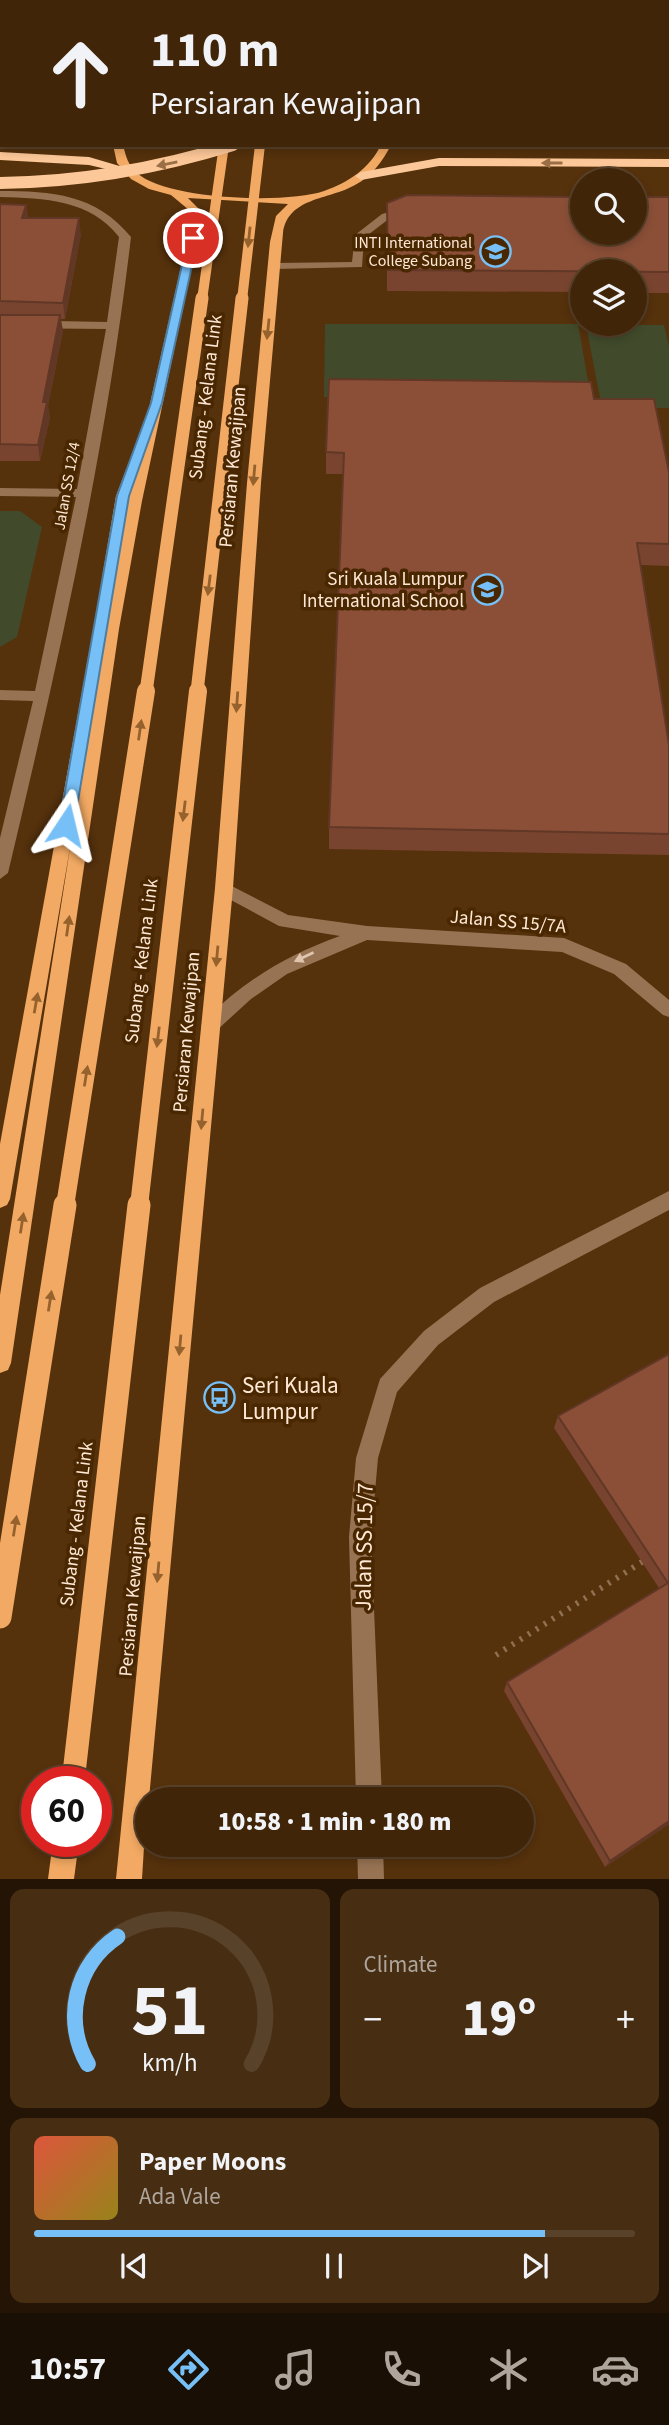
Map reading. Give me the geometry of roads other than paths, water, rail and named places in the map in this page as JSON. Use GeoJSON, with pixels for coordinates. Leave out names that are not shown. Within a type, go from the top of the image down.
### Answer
{"type":"FeatureCollection","features":[{"type":"Feature","properties":{"kind":"highway"},"geometry":{"type":"LineString","coordinates":[[0,154],[19,147]]}},
{"type":"Feature","properties":{"kind":"highway"},"geometry":{"type":"LineString","coordinates":[[0,184],[73,180],[142,169],[186,160],[227,147]]}},
{"type":"Feature","properties":{"kind":"highway"},"geometry":{"type":"LineString","coordinates":[[460,147],[475,162]]}},
{"type":"Feature","properties":{"kind":"highway"},"geometry":{"type":"LineString","coordinates":[[0,154],[89,161],[127,170]]}},
{"type":"Feature","properties":{"kind":"highway"},"geometry":{"type":"LineString","coordinates":[[361,176],[439,162],[669,163]]}},
{"type":"Feature","properties":{"kind":"main road"},"geometry":{"type":"LineString","coordinates":[[118,147],[121,162],[127,170],[144,181],[174,193],[242,200],[302,200],[343,188],[381,158],[385,147]]}},
{"type":"Feature","properties":{"kind":"main road","name":"Subang - Kelana Link"},"geometry":{"type":"LineString","coordinates":[[0,1617],[136,760],[224,147]]}},
{"type":"Feature","properties":{"kind":"main road","name":"Subang - Kelana Link"},"geometry":{"type":"LineString","coordinates":[[75,1766],[260,147]]}},
{"type":"Feature","properties":{"kind":"main road"},"geometry":{"type":"LineString","coordinates":[[0,1363],[112,629],[135,501],[196,223],[194,209],[174,193]]}},
{"type":"Feature","properties":{"kind":"main road","name":"Persiaran Kewajipan"},"geometry":{"type":"LineString","coordinates":[[129,1879],[224,888],[254,483],[279,218],[284,210],[302,200]]}},
{"type":"Feature","properties":{"kind":"main road"},"geometry":{"type":"LineString","coordinates":[[0,1199],[123,496],[156,403]]}},
{"type":"Feature","properties":{"kind":"main road"},"geometry":{"type":"LineString","coordinates":[[61,1879],[64,1857]]}},
{"type":"Feature","properties":{"kind":"street","name":"Jalan SS 12/4"},"geometry":{"type":"LineString","coordinates":[[0,194],[50,197],[82,206],[111,220],[125,237],[120,282],[84,493],[43,696],[0,873]]}},
{"type":"Feature","properties":{"kind":"street"},"geometry":{"type":"LineString","coordinates":[[275,266],[358,265],[359,237],[374,224],[386,216],[425,208]]}},
{"type":"Feature","properties":{"kind":"street"},"geometry":{"type":"LineString","coordinates":[[0,324],[112,326]]}},
{"type":"Feature","properties":{"kind":"street"},"geometry":{"type":"LineString","coordinates":[[0,492],[84,493]]}},
{"type":"Feature","properties":{"kind":"street"},"geometry":{"type":"LineString","coordinates":[[0,695],[43,696]]}},
{"type":"Feature","properties":{"kind":"street","name":"Jalan SS 15/7A"},"geometry":{"type":"LineString","coordinates":[[224,888],[285,921],[367,933],[565,945],[620,969],[669,1010]]}},
{"type":"Feature","properties":{"kind":"street","name":"Jalan SS 15/7A"},"geometry":{"type":"LineString","coordinates":[[210,1026],[234,1000],[270,973],[322,949],[367,933]]}},
{"type":"Feature","properties":{"kind":"street","name":"Jalan SS 15/7"},"geometry":{"type":"LineString","coordinates":[[369,1787],[360,1537],[368,1458],[388,1386],[431,1338],[487,1295],[669,1200]]}},
{"type":"Feature","properties":{"kind":"street"},"geometry":{"type":"LineString","coordinates":[[370,1857],[371,1879]]}},
{"type":"Feature","properties":{"kind":"place","name":"INTI International College Subang"},"geometry":{"type":"Point","coordinates":[495,252]}},
{"type":"Feature","properties":{"kind":"place","name":"Sri Kuala Lumpur International School"},"geometry":{"type":"Point","coordinates":[487,590]}},
{"type":"Feature","properties":{"kind":"place","name":"Seri Kuala Lumpur"},"geometry":{"type":"Point","coordinates":[219,1398]}}]}
